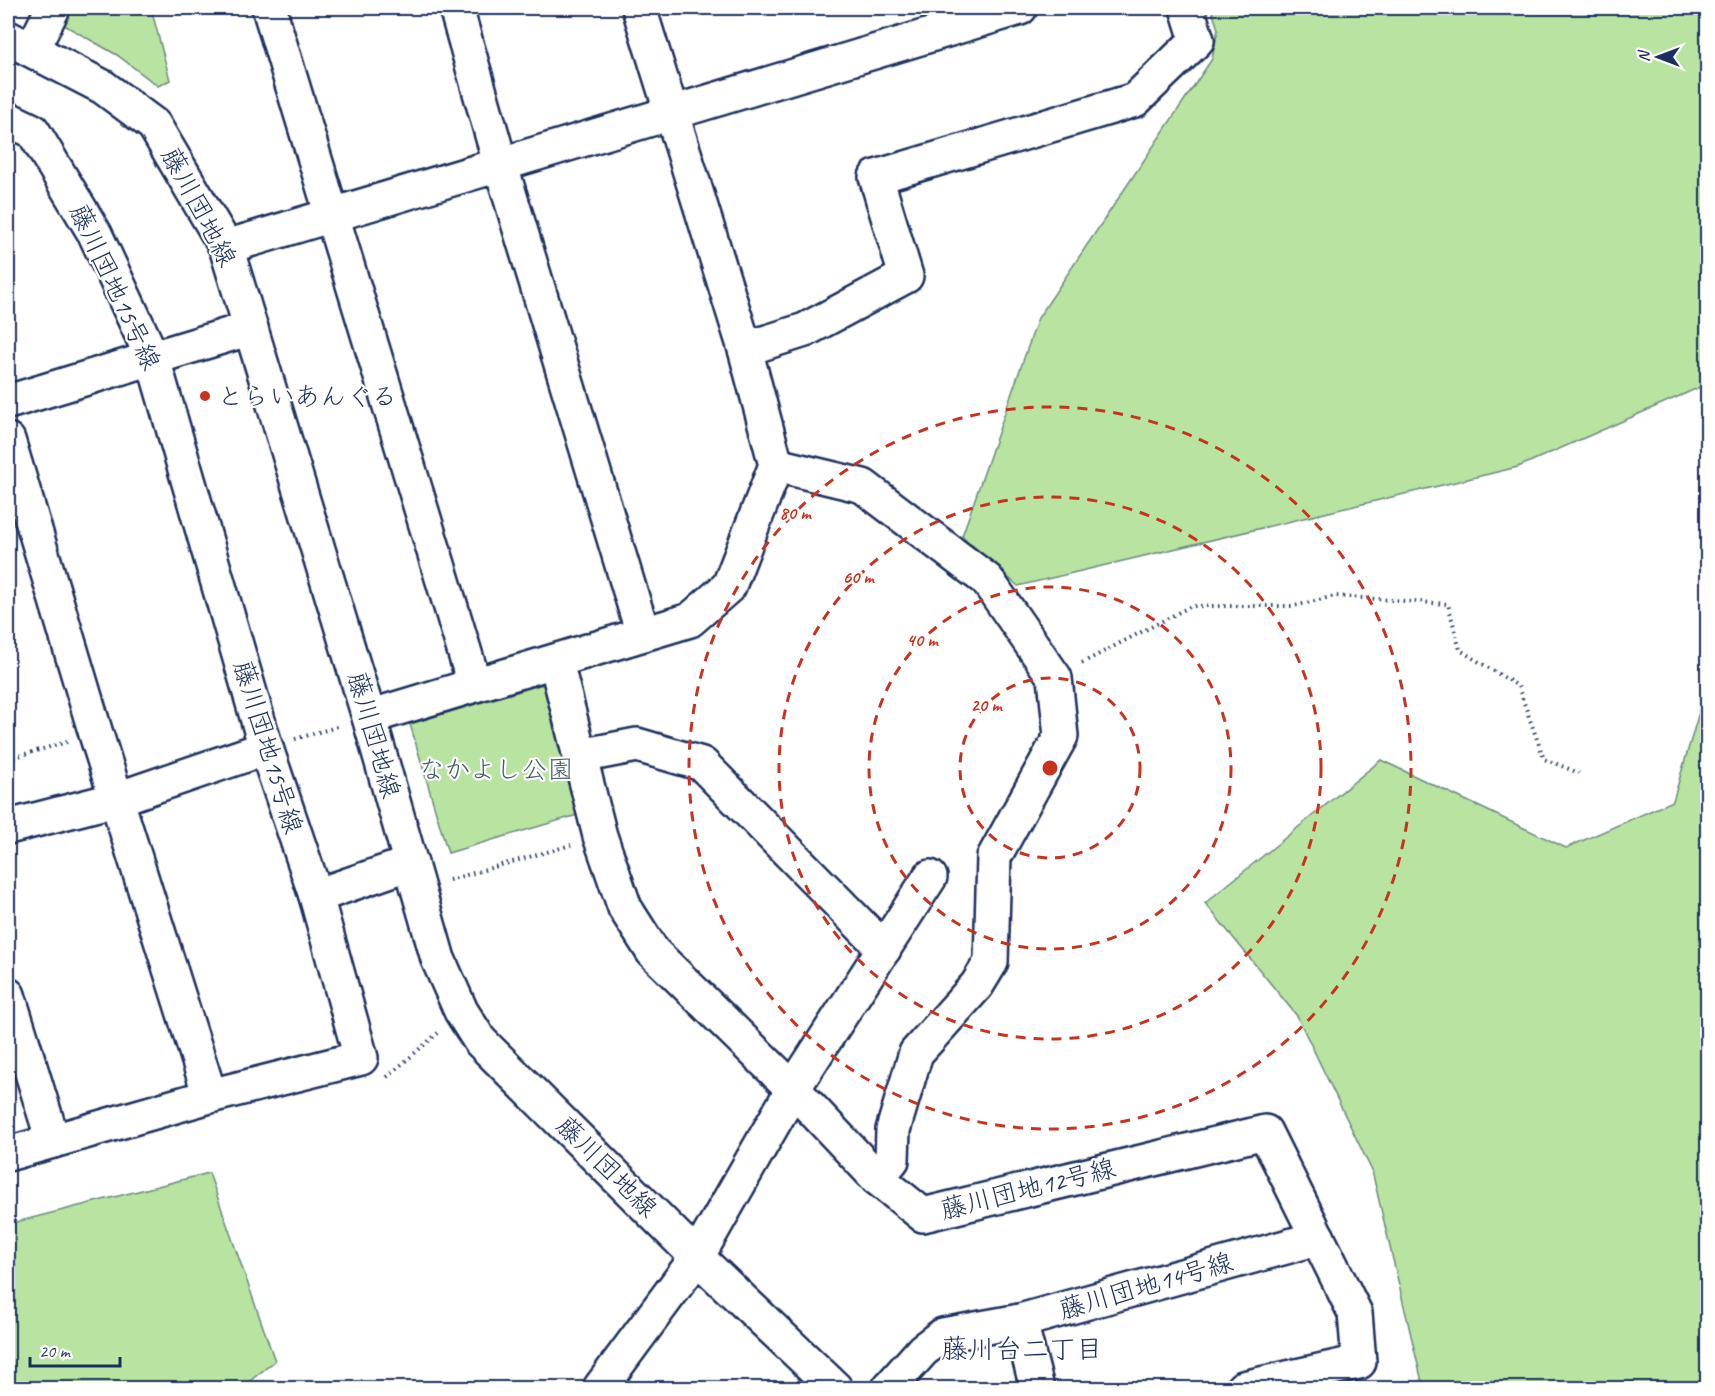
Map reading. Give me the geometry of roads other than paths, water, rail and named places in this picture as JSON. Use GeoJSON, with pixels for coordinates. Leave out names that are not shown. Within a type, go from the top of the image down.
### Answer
{"type":"FeatureCollection","features":[{"type":"Feature","properties":{"kind":"street"},"geometry":{"type":"LineString","coordinates":[[20,44],[53,8]]}},
{"type":"Feature","properties":{"kind":"street"},"geometry":{"type":"LineString","coordinates":[[269,8],[474,683]]}},
{"type":"Feature","properties":{"kind":"street"},"geometry":{"type":"LineString","coordinates":[[456,8],[500,164],[643,634]]}},
{"type":"Feature","properties":{"kind":"street"},"geometry":{"type":"LineString","coordinates":[[369,717],[474,683],[556,662],[690,620],[729,586],[776,465],[745,349],[639,8]]}},
{"type":"Feature","properties":{"kind":"street"},"geometry":{"type":"LineString","coordinates":[[226,247],[1020,8]]}},
{"type":"Feature","properties":{"kind":"street"},"geometry":{"type":"LineString","coordinates":[[745,349],[805,330],[906,276],[876,177],[1135,100],[1197,40],[1187,8]]}},
{"type":"Feature","properties":{"kind":"street","name":"藤川団地線"},"geometry":{"type":"LineString","coordinates":[[20,44],[103,87],[154,125],[226,247],[369,717],[438,959],[461,1011],[480,1041],[697,1257],[835,1389]]}},
{"type":"Feature","properties":{"kind":"street","name":"藤川団地15号線"},"geometry":{"type":"LineString","coordinates":[[8,118],[33,131],[95,234],[153,358],[266,748],[316,896],[361,1058],[210,1096]]}},
{"type":"Feature","properties":{"kind":"street"},"geometry":{"type":"LineString","coordinates":[[8,402],[251,328]]}},
{"type":"Feature","properties":{"kind":"street"},"geometry":{"type":"LineString","coordinates":[[8,440],[96,734],[210,1096],[8,1154]]}},
{"type":"Feature","properties":{"kind":"street"},"geometry":{"type":"LineString","coordinates":[[776,465],[863,486],[987,580],[1055,678],[1061,736],[994,857],[991,962],[977,985],[916,1053],[893,1130],[892,1160],[877,1178]]}},
{"type":"Feature","properties":{"kind":"street","name":"藤川団地12号線"},"geometry":{"type":"LineString","coordinates":[[556,662],[600,836],[625,908],[653,952],[793,1089],[877,1178],[923,1215],[1265,1132],[1355,1313],[1359,1362],[1243,1389]]}},
{"type":"Feature","properties":{"kind":"street"},"geometry":{"type":"LineString","coordinates":[[580,756],[638,745],[702,764],[884,949]]}},
{"type":"Feature","properties":{"kind":"street"},"geometry":{"type":"LineString","coordinates":[[8,827],[117,799],[266,748]]}},
{"type":"Feature","properties":{"kind":"street"},"geometry":{"type":"LineString","coordinates":[[316,896],[415,876]]}},
{"type":"Feature","properties":{"kind":"street"},"geometry":{"type":"LineString","coordinates":[[600,1389],[697,1257],[793,1089],[930,877]]}},
{"type":"Feature","properties":{"kind":"street"},"geometry":{"type":"LineString","coordinates":[[8,994],[53,1141]]}},
{"type":"Feature","properties":{"kind":"street","name":"藤川団地14号線"},"geometry":{"type":"LineString","coordinates":[[889,1389],[923,1350],[943,1335],[1020,1321],[1318,1238]]}},
{"type":"Feature","properties":{"kind":"street"},"geometry":{"type":"LineString","coordinates":[[1020,1321],[1037,1389]]}},
{"type":"Feature","properties":{"kind":"place","name":"とらいあんぐる"},"geometry":{"type":"Point","coordinates":[205,396]}},
{"type":"Feature","properties":{"kind":"district","name":"藤川台二丁目"},"geometry":{"type":"Point","coordinates":[1022,1349]}},
{"type":"Feature","properties":{"kind":"park label","name":"なかよし公園"},"geometry":{"type":"Point","coordinates":[496,769]}}]}
